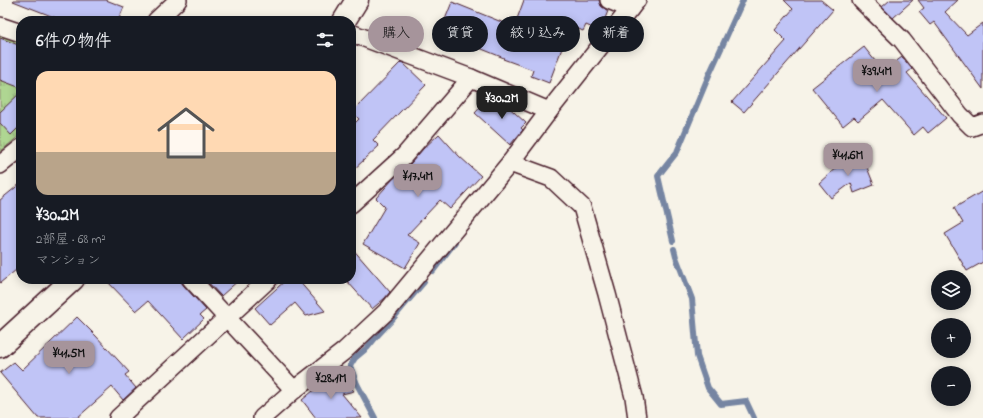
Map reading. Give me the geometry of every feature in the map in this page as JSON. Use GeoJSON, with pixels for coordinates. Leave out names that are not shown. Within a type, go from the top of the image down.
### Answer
{"type":"FeatureCollection","features":[{"type":"Feature","properties":{"kind":"street"},"geometry":{"type":"LineString","coordinates":[[161,16],[178,0]]}},
{"type":"Feature","properties":{"kind":"street"},"geometry":{"type":"LineString","coordinates":[[347,16],[357,0]]}},
{"type":"Feature","properties":{"kind":"street"},"geometry":{"type":"LineString","coordinates":[[262,418],[294,390],[343,352],[388,310],[510,163],[549,111],[634,4],[609,0]]}},
{"type":"Feature","properties":{"kind":"street"},"geometry":{"type":"LineString","coordinates":[[860,0],[902,40],[960,115],[972,127],[983,123]]}},
{"type":"Feature","properties":{"kind":"street"},"geometry":{"type":"LineString","coordinates":[[0,26],[16,31]]}},
{"type":"Feature","properties":{"kind":"street"},"geometry":{"type":"LineString","coordinates":[[356,35],[471,78],[549,111]]}},
{"type":"Feature","properties":{"kind":"street"},"geometry":{"type":"LineString","coordinates":[[356,199],[404,156],[471,78]]}},
{"type":"Feature","properties":{"kind":"street"},"geometry":{"type":"LineString","coordinates":[[0,165],[16,152]]}},
{"type":"Feature","properties":{"kind":"street"},"geometry":{"type":"LineString","coordinates":[[510,163],[551,178],[582,207],[632,389],[637,418]]}},
{"type":"Feature","properties":{"kind":"street"},"geometry":{"type":"LineString","coordinates":[[0,346],[68,284]]}},
{"type":"Feature","properties":{"kind":"street"},"geometry":{"type":"LineString","coordinates":[[195,284],[294,390]]}},
{"type":"Feature","properties":{"kind":"street"},"geometry":{"type":"LineString","coordinates":[[118,418],[263,284]]}},
{"type":"Feature","properties":{"kind":"green space"},"geometry":{"type":"Polygon","coordinates":[[[0,35],[16,40],[16,138],[0,152],[0,35]]]}},
{"type":"Feature","properties":{"kind":"building"},"geometry":{"type":"Polygon","coordinates":[[[106,0],[124,7],[120,16],[51,16],[13,1],[106,0]]]}},
{"type":"Feature","properties":{"kind":"building"},"geometry":{"type":"Polygon","coordinates":[[[524,0],[599,0],[601,6],[608,11],[606,16],[588,16],[588,26],[586,25],[583,31],[580,30],[580,16],[518,16],[524,0]]]}},
{"type":"Feature","properties":{"kind":"building"},"geometry":{"type":"Polygon","coordinates":[[[784,0],[821,0],[833,10],[744,112],[732,102],[786,41],[775,30],[793,9],[784,0]]]}},
{"type":"Feature","properties":{"kind":"building"},"geometry":{"type":"Polygon","coordinates":[[[890,0],[913,0],[893,18],[882,7],[890,0]]]}},
{"type":"Feature","properties":{"kind":"building"},"geometry":{"type":"Polygon","coordinates":[[[918,0],[958,0],[945,12],[967,35],[983,23],[983,89],[934,22],[930,25],[919,12],[924,8],[918,0]]]}},
{"type":"Feature","properties":{"kind":"building"},"geometry":{"type":"Polygon","coordinates":[[[452,2],[487,16],[446,16],[452,2]]]}},
{"type":"Feature","properties":{"kind":"building"},"geometry":{"type":"Polygon","coordinates":[[[488,17],[496,20],[496,52],[561,52],[549,83],[531,76],[533,70],[503,59],[504,58],[488,52],[488,17]]]}},
{"type":"Feature","properties":{"kind":"building"},"geometry":{"type":"Polygon","coordinates":[[[0,38],[16,44],[16,86],[0,80],[0,38]]]}},
{"type":"Feature","properties":{"kind":"building"},"geometry":{"type":"Polygon","coordinates":[[[864,47],[883,71],[902,57],[912,69],[907,73],[946,118],[928,133],[923,127],[914,135],[883,100],[858,121],[854,117],[843,126],[812,88],[864,47]]]}},
{"type":"Feature","properties":{"kind":"building"},"geometry":{"type":"Polygon","coordinates":[[[401,62],[426,85],[373,140],[379,146],[356,167],[356,122],[359,119],[356,116],[356,108],[401,62]]]}},
{"type":"Feature","properties":{"kind":"building"},"geometry":{"type":"Polygon","coordinates":[[[16,97],[16,130],[11,135],[0,123],[0,112],[16,97]]]}},
{"type":"Feature","properties":{"kind":"building"},"geometry":{"type":"Polygon","coordinates":[[[489,98],[498,107],[503,102],[526,123],[521,128],[523,130],[510,145],[475,113],[489,98]]]}},
{"type":"Feature","properties":{"kind":"building"},"geometry":{"type":"Polygon","coordinates":[[[439,134],[459,156],[481,176],[450,209],[440,200],[407,235],[420,243],[405,268],[363,244],[385,207],[376,198],[393,179],[439,134]]]}},
{"type":"Feature","properties":{"kind":"building"},"geometry":{"type":"Polygon","coordinates":[[[862,155],[874,185],[854,193],[851,183],[831,198],[819,183],[838,166],[837,164],[862,155]]]}},
{"type":"Feature","properties":{"kind":"building"},"geometry":{"type":"Polygon","coordinates":[[[16,187],[16,270],[0,283],[0,200],[16,187]]]}},
{"type":"Feature","properties":{"kind":"building"},"geometry":{"type":"Polygon","coordinates":[[[983,191],[983,262],[969,270],[966,270],[945,234],[963,223],[954,208],[983,191]]]}},
{"type":"Feature","properties":{"kind":"building"},"geometry":{"type":"Polygon","coordinates":[[[356,253],[390,292],[372,309],[350,284],[356,284],[356,253]]]}},
{"type":"Feature","properties":{"kind":"building"},"geometry":{"type":"Polygon","coordinates":[[[110,284],[182,284],[206,310],[200,315],[204,319],[183,339],[148,301],[136,311],[110,284]]]}},
{"type":"Feature","properties":{"kind":"building"},"geometry":{"type":"Polygon","coordinates":[[[210,284],[234,284],[221,296],[210,284]]]}},
{"type":"Feature","properties":{"kind":"building"},"geometry":{"type":"Polygon","coordinates":[[[281,284],[301,284],[325,311],[306,316],[295,303],[270,325],[255,308],[281,284]]]}},
{"type":"Feature","properties":{"kind":"building"},"geometry":{"type":"Polygon","coordinates":[[[77,317],[129,372],[125,375],[136,388],[123,400],[112,387],[77,418],[38,418],[0,373],[14,362],[22,370],[77,317]]]}},
{"type":"Feature","properties":{"kind":"building"},"geometry":{"type":"Polygon","coordinates":[[[337,371],[354,391],[342,394],[362,418],[316,418],[302,400],[337,371]]]}},
{"type":"Feature","properties":{"kind":"waterway"},"geometry":{"type":"LineString","coordinates":[[673,241],[658,176],[677,152],[709,75],[743,0]]}},
{"type":"Feature","properties":{"kind":"waterway"},"geometry":{"type":"LineString","coordinates":[[433,271],[455,242]]}},
{"type":"Feature","properties":{"kind":"waterway"},"geometry":{"type":"LineString","coordinates":[[674,249],[692,299],[697,356],[708,388],[721,404],[746,401],[754,418]]}},
{"type":"Feature","properties":{"kind":"waterway"},"geometry":{"type":"LineString","coordinates":[[375,418],[357,384],[350,366],[355,358],[367,348],[424,282]]}}]}
